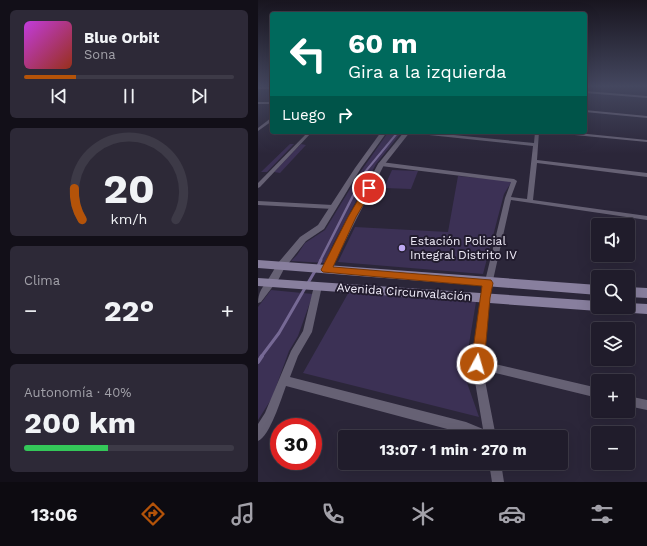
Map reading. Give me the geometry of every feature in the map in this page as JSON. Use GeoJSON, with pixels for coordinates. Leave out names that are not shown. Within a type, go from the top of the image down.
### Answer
{"type":"FeatureCollection","features":[{"type":"Feature","properties":{"kind":"main road","name":"Avenida Circunvalación"},"geometry":{"type":"LineString","coordinates":[[258,264],[488,283],[591,290]]}},
{"type":"Feature","properties":{"kind":"main road","name":"Avenida Circunvalación"},"geometry":{"type":"LineString","coordinates":[[258,282],[591,306]]}},
{"type":"Feature","properties":{"kind":"main road"},"geometry":{"type":"LineString","coordinates":[[635,292],[647,293]]}},
{"type":"Feature","properties":{"kind":"main road"},"geometry":{"type":"LineString","coordinates":[[635,308],[647,309]]}},
{"type":"Feature","properties":{"kind":"street"},"geometry":{"type":"LineString","coordinates":[[587,111],[647,117]]}},
{"type":"Feature","properties":{"kind":"street"},"geometry":{"type":"LineString","coordinates":[[258,130],[270,122]]}},
{"type":"Feature","properties":{"kind":"street"},"geometry":{"type":"LineString","coordinates":[[258,125],[270,126]]}},
{"type":"Feature","properties":{"kind":"street"},"geometry":{"type":"LineString","coordinates":[[258,186],[308,134]]}},
{"type":"Feature","properties":{"kind":"street"},"geometry":{"type":"LineString","coordinates":[[258,300],[303,239],[321,227],[358,168],[383,134]]}},
{"type":"Feature","properties":{"kind":"street"},"geometry":{"type":"LineString","coordinates":[[319,269],[381,164],[406,134]]}},
{"type":"Feature","properties":{"kind":"street"},"geometry":{"type":"LineString","coordinates":[[428,134],[536,145]]}},
{"type":"Feature","properties":{"kind":"street"},"geometry":{"type":"LineString","coordinates":[[530,202],[537,134]]}},
{"type":"Feature","properties":{"kind":"street"},"geometry":{"type":"LineString","coordinates":[[575,134],[647,141]]}},
{"type":"Feature","properties":{"kind":"street"},"geometry":{"type":"LineString","coordinates":[[534,161],[647,175]]}},
{"type":"Feature","properties":{"kind":"street"},"geometry":{"type":"LineString","coordinates":[[381,164],[514,181],[508,198],[488,283],[477,364],[489,430]]}},
{"type":"Feature","properties":{"kind":"street"},"geometry":{"type":"LineString","coordinates":[[508,198],[647,218]]}},
{"type":"Feature","properties":{"kind":"street"},"geometry":{"type":"LineString","coordinates":[[258,203],[333,207]]}},
{"type":"Feature","properties":{"kind":"street"},"geometry":{"type":"LineString","coordinates":[[258,435],[269,417],[294,354],[307,332],[310,285]]}},
{"type":"Feature","properties":{"kind":"street"},"geometry":{"type":"LineString","coordinates":[[477,364],[591,392]]}},
{"type":"Feature","properties":{"kind":"street"},"geometry":{"type":"LineString","coordinates":[[284,381],[471,430]]}},
{"type":"Feature","properties":{"kind":"street"},"geometry":{"type":"LineString","coordinates":[[635,402],[647,405]]}},
{"type":"Feature","properties":{"kind":"street"},"geometry":{"type":"LineString","coordinates":[[496,470],[498,482]]}},
{"type":"Feature","properties":{"kind":"shaded area"},"geometry":{"type":"Polygon","coordinates":[[[387,134],[400,134],[376,164],[333,244],[325,263],[291,261],[305,243],[325,230],[361,171],[387,134]]]}},
{"type":"Feature","properties":{"kind":"shaded area"},"geometry":{"type":"Polygon","coordinates":[[[290,144],[294,144],[267,172],[261,172],[290,144]]]}},
{"type":"Feature","properties":{"kind":"shaded area"},"geometry":{"type":"Polygon","coordinates":[[[301,144],[306,145],[280,173],[274,172],[301,144]]]}},
{"type":"Feature","properties":{"kind":"shaded area"},"geometry":{"type":"Polygon","coordinates":[[[392,170],[418,171],[411,189],[384,188],[392,170]]]}},
{"type":"Feature","properties":{"kind":"shaded area"},"geometry":{"type":"Polygon","coordinates":[[[458,176],[512,181],[504,194],[483,274],[338,262],[355,227],[448,232],[458,176]]]}},
{"type":"Feature","properties":{"kind":"shaded area"},"geometry":{"type":"Polygon","coordinates":[[[271,290],[313,294],[298,336],[289,351],[272,398],[258,420],[258,307],[271,290]]]}},
{"type":"Feature","properties":{"kind":"shaded area"},"geometry":{"type":"Polygon","coordinates":[[[350,290],[476,302],[464,374],[479,417],[303,373],[350,290]]]}},
{"type":"Feature","properties":{"kind":"waterway"},"geometry":{"type":"LineString","coordinates":[[357,187],[365,172],[396,134]]}},
{"type":"Feature","properties":{"kind":"waterway"},"geometry":{"type":"LineString","coordinates":[[320,261],[358,186]]}},
{"type":"Feature","properties":{"kind":"waterway"},"geometry":{"type":"LineString","coordinates":[[318,266],[321,260]]}},
{"type":"Feature","properties":{"kind":"waterway"},"geometry":{"type":"LineString","coordinates":[[308,283],[315,271]]}},
{"type":"Feature","properties":{"kind":"waterway"},"geometry":{"type":"LineString","coordinates":[[261,357],[279,333],[305,288]]}},
{"type":"Feature","properties":{"kind":"waterway"},"geometry":{"type":"LineString","coordinates":[[258,362],[262,356]]}},
{"type":"Feature","properties":{"kind":"place","name":"Estación Policial Integral Distrito IV"},"geometry":{"type":"Point","coordinates":[402,248]}},
{"type":"Feature","properties":{"kind":"route"},"geometry":{"type":"LineString","coordinates":[[369,188],[352,217],[326,270],[488,283],[477,364]]}}]}
